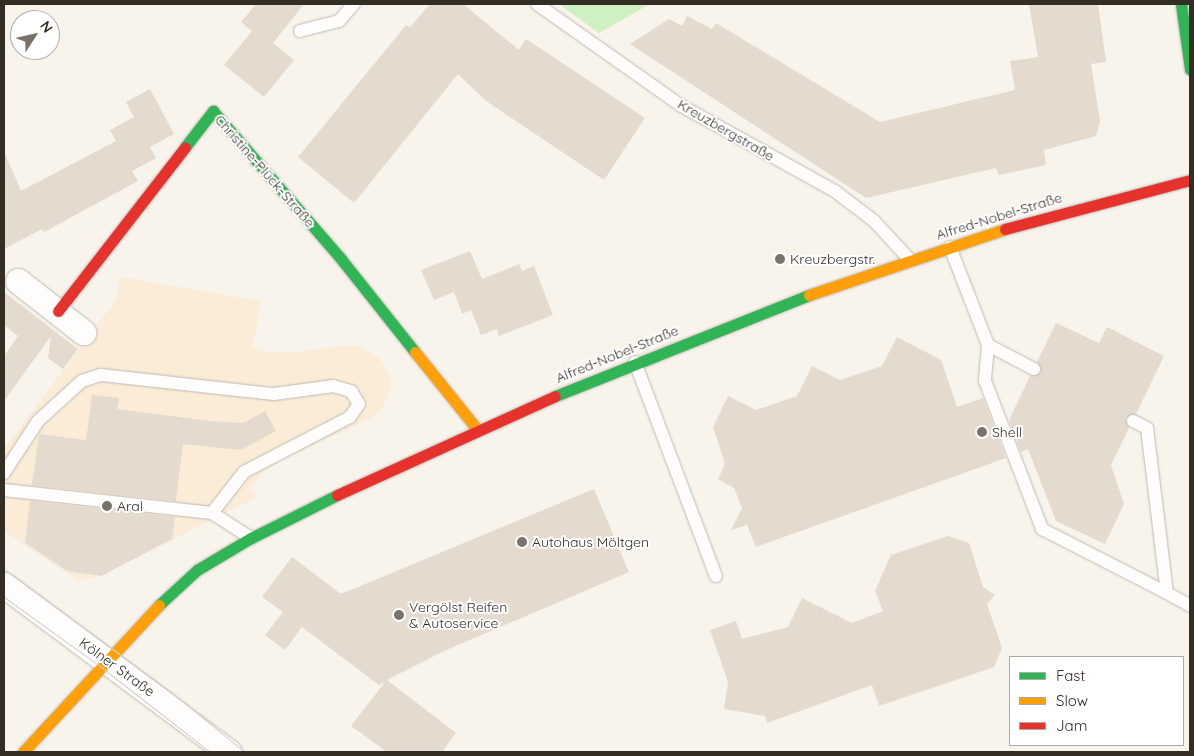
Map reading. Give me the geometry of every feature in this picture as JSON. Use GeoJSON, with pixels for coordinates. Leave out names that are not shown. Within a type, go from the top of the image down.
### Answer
{"type":"FeatureCollection","features":[{"type":"Feature","properties":{"kind":"street"},"geometry":{"type":"LineString","coordinates":[[1181,4],[1190,69]]}},
{"type":"Feature","properties":{"kind":"street","name":"Christine-Plück-Straße"},"geometry":{"type":"LineString","coordinates":[[58,312],[213,111],[341,259],[476,429]]}},
{"type":"Feature","properties":{"kind":"street","name":"Alfred-Nobel-Straße"},"geometry":{"type":"LineString","coordinates":[[23,752],[153,608],[197,570],[251,538],[476,429],[635,362],[797,299],[950,247],[1094,203],[1190,180]]}},
{"type":"Feature","properties":{"kind":"street"},"geometry":{"type":"LineString","coordinates":[[18,281],[83,332]]}},
{"type":"Feature","properties":{"kind":"street","name":"Kölner Straße"},"geometry":{"type":"LineString","coordinates":[[4,585],[108,659],[229,752]]}},
{"type":"Feature","properties":{"kind":"lane"},"geometry":{"type":"LineString","coordinates":[[300,31],[339,21],[354,4]]}},
{"type":"Feature","properties":{"kind":"lane","name":"Kreuzbergstraße"},"geometry":{"type":"LineString","coordinates":[[537,4],[680,105],[836,192],[874,221],[911,261]]}},
{"type":"Feature","properties":{"kind":"lane"},"geometry":{"type":"LineString","coordinates":[[950,247],[988,345],[985,381],[1042,529],[1190,606]]}},
{"type":"Feature","properties":{"kind":"lane"},"geometry":{"type":"LineString","coordinates":[[988,345],[1034,369]]}},
{"type":"Feature","properties":{"kind":"lane"},"geometry":{"type":"LineString","coordinates":[[635,362],[716,576]]}},
{"type":"Feature","properties":{"kind":"lane"},"geometry":{"type":"LineString","coordinates":[[4,473],[38,421],[82,381],[101,375],[274,394],[333,386],[351,391],[359,404],[350,417],[244,472],[212,513]]}},
{"type":"Feature","properties":{"kind":"lane"},"geometry":{"type":"LineString","coordinates":[[1132,421],[1147,428],[1167,593]]}},
{"type":"Feature","properties":{"kind":"lane"},"geometry":{"type":"LineString","coordinates":[[4,490],[212,513],[251,538]]}},
{"type":"Feature","properties":{"kind":"shaded area"},"geometry":{"type":"Polygon","coordinates":[[[120,277],[261,301],[253,345],[258,351],[288,353],[349,345],[361,347],[381,360],[390,377],[390,389],[381,410],[371,418],[279,461],[259,475],[250,489],[254,495],[261,495],[101,576],[79,581],[4,531],[4,449],[116,300],[120,277]]]}},
{"type":"Feature","properties":{"kind":"green space"},"geometry":{"type":"Polygon","coordinates":[[[559,4],[650,4],[599,33],[559,4]]]}},
{"type":"Feature","properties":{"kind":"building"},"geometry":{"type":"Polygon","coordinates":[[[256,4],[304,4],[273,43],[294,60],[264,97],[224,65],[252,31],[241,22],[256,4]]]}},
{"type":"Feature","properties":{"kind":"building"},"geometry":{"type":"Polygon","coordinates":[[[430,4],[463,4],[519,50],[526,39],[645,118],[604,180],[486,101],[458,74],[354,203],[298,157],[406,25],[410,27],[430,4]]]}},
{"type":"Feature","properties":{"kind":"building"},"geometry":{"type":"Polygon","coordinates":[[[1029,4],[1098,4],[1106,62],[1091,64],[1100,121],[1096,136],[1044,150],[1046,165],[999,175],[996,168],[866,198],[630,44],[669,19],[682,26],[687,16],[712,29],[716,23],[880,122],[1015,90],[1010,61],[1038,57],[1029,4]]]}},
{"type":"Feature","properties":{"kind":"building"},"geometry":{"type":"Polygon","coordinates":[[[150,89],[174,134],[150,147],[156,158],[132,171],[138,181],[44,232],[42,229],[4,249],[4,151],[21,191],[116,141],[110,130],[134,117],[126,102],[150,89]]]}},
{"type":"Feature","properties":{"kind":"building"},"geometry":{"type":"Polygon","coordinates":[[[470,251],[482,279],[519,264],[522,271],[534,266],[553,315],[499,336],[497,329],[481,335],[471,310],[462,314],[454,292],[434,300],[421,270],[470,251]]]}},
{"type":"Feature","properties":{"kind":"building"},"geometry":{"type":"Polygon","coordinates":[[[4,292],[78,349],[63,369],[48,358],[51,336],[4,401],[4,356],[18,336],[4,325],[4,292]]]}},
{"type":"Feature","properties":{"kind":"building"},"geometry":{"type":"Polygon","coordinates":[[[1056,323],[1099,343],[1107,327],[1164,356],[1136,414],[1126,418],[1129,428],[1111,465],[1124,504],[1105,544],[1056,521],[1028,449],[1021,452],[1009,420],[1030,376],[1041,372],[1037,362],[1056,323]]]}},
{"type":"Feature","properties":{"kind":"building"},"geometry":{"type":"Polygon","coordinates":[[[897,337],[941,360],[957,407],[983,398],[1006,458],[756,547],[747,525],[731,530],[742,508],[734,488],[718,479],[725,464],[713,427],[728,396],[756,410],[797,396],[812,366],[840,380],[882,366],[897,337]]]}},
{"type":"Feature","properties":{"kind":"building"},"geometry":{"type":"Polygon","coordinates":[[[92,395],[119,398],[117,409],[210,421],[243,423],[265,411],[276,431],[241,450],[183,444],[176,501],[32,485],[39,434],[86,440],[92,395]]]}},
{"type":"Feature","properties":{"kind":"building"},"geometry":{"type":"Polygon","coordinates":[[[594,489],[629,572],[444,651],[387,680],[456,733],[442,752],[387,752],[351,726],[385,682],[379,685],[302,627],[285,650],[265,635],[283,612],[262,597],[292,557],[341,594],[594,489]]]}},
{"type":"Feature","properties":{"kind":"building"},"geometry":{"type":"Polygon","coordinates":[[[30,501],[175,517],[172,539],[101,576],[67,571],[25,543],[30,501]]]}},
{"type":"Feature","properties":{"kind":"building"},"geometry":{"type":"Polygon","coordinates":[[[948,536],[969,543],[983,587],[995,595],[987,604],[1002,648],[994,667],[879,706],[872,685],[767,723],[765,716],[724,709],[728,682],[710,630],[736,621],[742,639],[788,627],[802,598],[852,623],[883,611],[875,591],[891,555],[948,536]]]}},
{"type":"Feature","properties":{"kind":"tram line"},"geometry":{"type":"LineString","coordinates":[[4,569],[176,696],[245,752]]}},
{"type":"Feature","properties":{"kind":"tram line"},"geometry":{"type":"LineString","coordinates":[[4,597],[101,667],[210,752]]}},
{"type":"Feature","properties":{"kind":"traffic: fast"},"geometry":{"type":"LineString","coordinates":[[1181,4],[1190,69]]}},
{"type":"Feature","properties":{"kind":"traffic: fast"},"geometry":{"type":"LineString","coordinates":[[185,147],[213,111],[341,259],[415,352]]}},
{"type":"Feature","properties":{"kind":"traffic: fast"},"geometry":{"type":"LineString","coordinates":[[555,396],[809,295]]}},
{"type":"Feature","properties":{"kind":"traffic: fast"},"geometry":{"type":"LineString","coordinates":[[159,605],[197,570],[251,538],[337,495]]}},
{"type":"Feature","properties":{"kind":"traffic: slow"},"geometry":{"type":"LineString","coordinates":[[809,295],[1005,229]]}},
{"type":"Feature","properties":{"kind":"traffic: slow"},"geometry":{"type":"LineString","coordinates":[[415,352],[477,429]]}},
{"type":"Feature","properties":{"kind":"traffic: slow"},"geometry":{"type":"LineString","coordinates":[[23,752],[159,605]]}},
{"type":"Feature","properties":{"kind":"traffic: jam"},"geometry":{"type":"LineString","coordinates":[[58,311],[185,147]]}},
{"type":"Feature","properties":{"kind":"traffic: jam"},"geometry":{"type":"LineString","coordinates":[[1005,229],[1190,180]]}},
{"type":"Feature","properties":{"kind":"traffic: jam"},"geometry":{"type":"LineString","coordinates":[[337,495],[555,396]]}},
{"type":"Feature","properties":{"kind":"place","name":"Kreuzbergstr."},"geometry":{"type":"Point","coordinates":[780,259]}},
{"type":"Feature","properties":{"kind":"place","name":"Shell"},"geometry":{"type":"Point","coordinates":[982,432]}},
{"type":"Feature","properties":{"kind":"place","name":"Aral"},"geometry":{"type":"Point","coordinates":[107,506]}},
{"type":"Feature","properties":{"kind":"place","name":"Autohaus Möltgen"},"geometry":{"type":"Point","coordinates":[522,542]}},
{"type":"Feature","properties":{"kind":"place","name":"Vergölst Reifen & Autoservice"},"geometry":{"type":"Point","coordinates":[399,615]}}]}
